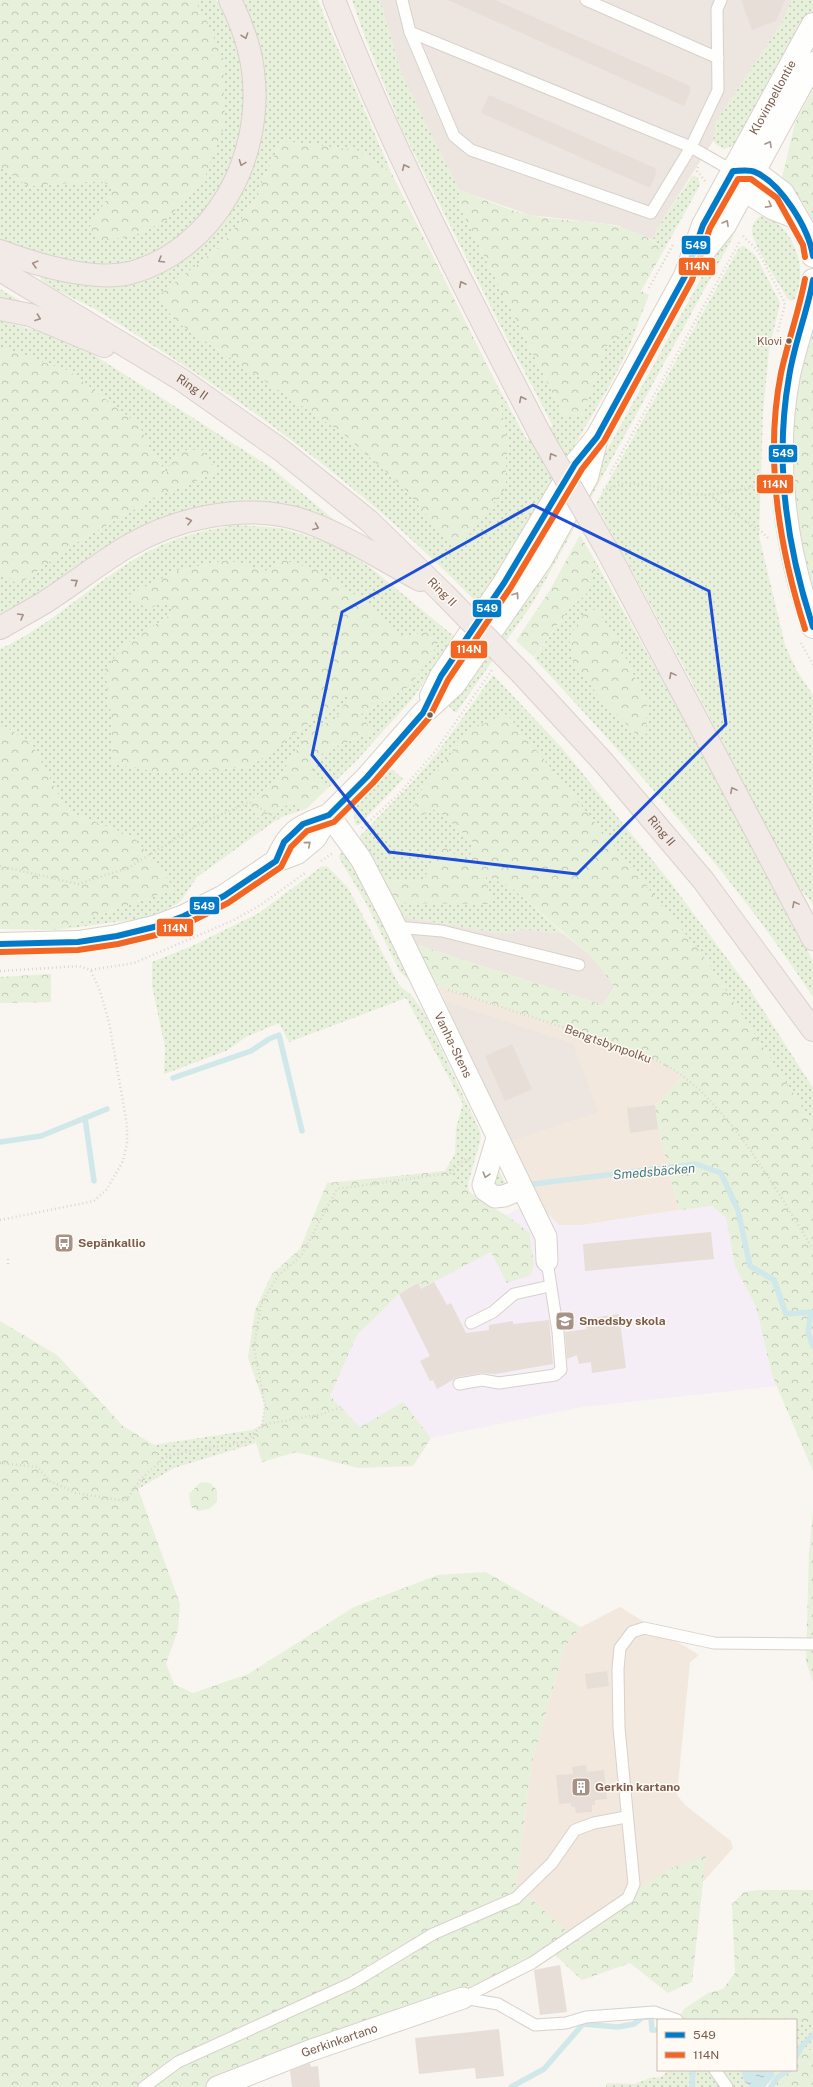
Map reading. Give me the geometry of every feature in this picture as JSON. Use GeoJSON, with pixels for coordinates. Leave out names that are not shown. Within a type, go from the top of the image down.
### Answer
{"type":"FeatureCollection","features":[{"type":"Feature","properties":{"kind":"highway"},"geometry":{"type":"LineString","coordinates":[[0,251],[33,264],[76,272],[106,275],[128,273],[153,265],[167,257],[180,249],[203,230],[221,208],[234,184],[244,158],[251,129],[254,100],[254,72],[247,42],[238,16],[230,0]]}},
{"type":"Feature","properties":{"kind":"highway"},"geometry":{"type":"LineString","coordinates":[[334,0],[390,136],[436,232],[540,434],[607,550],[813,939]]}},
{"type":"Feature","properties":{"kind":"highway"},"geometry":{"type":"LineString","coordinates":[[340,0],[348,36]]}},
{"type":"Feature","properties":{"kind":"highway","name":"Ring II"},"geometry":{"type":"LineString","coordinates":[[0,270],[182,380],[281,450],[369,520],[522,674],[604,763],[703,880],[813,1030]]}},
{"type":"Feature","properties":{"kind":"highway"},"geometry":{"type":"LineString","coordinates":[[0,309],[30,316],[57,325],[182,380]]}},
{"type":"Feature","properties":{"kind":"highway"},"geometry":{"type":"LineString","coordinates":[[0,628],[43,603],[129,546],[182,523],[213,515],[269,514],[296,518],[339,536],[444,594]]}},
{"type":"Feature","properties":{"kind":"main road","name":"Klovinpellontie"},"geometry":{"type":"LineString","coordinates":[[744,171],[813,24]]}},
{"type":"Feature","properties":{"kind":"main road","name":"Klovinpellontie"},"geometry":{"type":"LineString","coordinates":[[744,171],[813,63]]}},
{"type":"Feature","properties":{"kind":"main road"},"geometry":{"type":"LineString","coordinates":[[685,276],[718,235],[744,190],[744,171]]}},
{"type":"Feature","properties":{"kind":"main road"},"geometry":{"type":"LineString","coordinates":[[744,171],[783,193],[795,217],[804,228],[811,242],[813,256]]}},
{"type":"Feature","properties":{"kind":"main road"},"geometry":{"type":"LineString","coordinates":[[0,944],[78,942],[117,936],[154,927],[184,916],[224,896],[276,861],[297,854],[315,838],[329,815],[367,777],[423,713],[454,685],[541,560],[587,477],[598,437],[685,276],[702,225],[744,171]]}},
{"type":"Feature","properties":{"kind":"main road"},"geometry":{"type":"LineString","coordinates":[[744,190],[772,208],[795,217]]}},
{"type":"Feature","properties":{"kind":"main road"},"geometry":{"type":"LineString","coordinates":[[813,280],[790,375],[784,424],[782,463],[786,511],[795,564],[813,627]]}},
{"type":"Feature","properties":{"kind":"street","name":"Vanha-Stens"},"geometry":{"type":"LineString","coordinates":[[329,815],[361,859],[396,927],[521,1189],[546,1237],[547,1261]]}},
{"type":"Feature","properties":{"kind":"street"},"geometry":{"type":"LineString","coordinates":[[497,1138],[483,1185],[485,1190],[495,1198],[521,1189]]}},
{"type":"Feature","properties":{"kind":"street","name":"Gerkinkartano"},"geometry":{"type":"LineString","coordinates":[[217,2087],[309,2051],[463,1998]]}},
{"type":"Feature","properties":{"kind":"lane"},"geometry":{"type":"LineString","coordinates":[[402,0],[410,32],[454,136],[471,150],[651,213],[691,147],[718,90],[717,9],[721,0]]}},
{"type":"Feature","properties":{"kind":"lane"},"geometry":{"type":"LineString","coordinates":[[586,0],[718,58]]}},
{"type":"Feature","properties":{"kind":"lane"},"geometry":{"type":"LineString","coordinates":[[410,32],[691,147],[744,171]]}},
{"type":"Feature","properties":{"kind":"lane"},"geometry":{"type":"LineString","coordinates":[[396,927],[442,931],[579,965]]}},
{"type":"Feature","properties":{"kind":"lane"},"geometry":{"type":"LineString","coordinates":[[459,1384],[482,1380],[499,1383],[555,1375],[561,1370],[558,1332],[547,1261]]}},
{"type":"Feature","properties":{"kind":"lane"},"geometry":{"type":"LineString","coordinates":[[471,1323],[493,1312],[514,1294],[550,1286]]}},
{"type":"Feature","properties":{"kind":"lane"},"geometry":{"type":"LineString","coordinates":[[463,1998],[532,1963],[628,1898],[634,1884],[626,1817],[619,1728],[618,1669],[620,1648],[632,1632],[644,1628],[714,1643],[810,1644]]}},
{"type":"Feature","properties":{"kind":"lane"},"geometry":{"type":"LineString","coordinates":[[144,2087],[178,2062],[352,1984],[433,1934],[516,1898],[552,1863],[575,1830],[594,1823],[626,1817]]}},
{"type":"Feature","properties":{"kind":"lane"},"geometry":{"type":"LineString","coordinates":[[463,1998],[498,2004],[535,2025],[566,2023],[586,2017],[654,2012],[674,2019]]}},
{"type":"Feature","properties":{"kind":"lane"},"geometry":{"type":"LineString","coordinates":[[716,2071],[727,2087]]}},
{"type":"Feature","properties":{"kind":"path"},"geometry":{"type":"LineString","coordinates":[[701,152],[697,171],[703,177],[706,185]]}},
{"type":"Feature","properties":{"kind":"path"},"geometry":{"type":"LineString","coordinates":[[649,288],[677,238]]}},
{"type":"Feature","properties":{"kind":"path"},"geometry":{"type":"LineString","coordinates":[[600,491],[626,483],[648,485],[684,494],[708,494],[749,488],[770,480]]}},
{"type":"Feature","properties":{"kind":"path"},"geometry":{"type":"LineString","coordinates":[[708,494],[762,532],[772,541]]}},
{"type":"Feature","properties":{"kind":"path"},"geometry":{"type":"LineString","coordinates":[[0,866],[78,884],[128,868],[198,825],[249,802],[282,821]]}},
{"type":"Feature","properties":{"kind":"path"},"geometry":{"type":"LineString","coordinates":[[0,1220],[94,1201],[107,1189],[123,1162],[127,1144],[126,1125],[113,1044],[105,1006],[90,970]]}},
{"type":"Feature","properties":{"kind":"path","name":"Bengtsbynpolku"},"geometry":{"type":"LineString","coordinates":[[446,989],[624,1048],[654,1060],[683,1076],[709,1099],[732,1126],[773,1185],[813,1248]]}},
{"type":"Feature","properties":{"kind":"path"},"geometry":{"type":"LineString","coordinates":[[0,1463],[37,1468],[50,1481],[76,1493],[126,1501],[140,1480],[165,1457],[190,1451],[245,1442],[262,1425],[266,1406],[254,1347],[261,1304],[278,1276],[301,1256],[337,1189],[450,1173],[465,1159],[478,1163]]}},
{"type":"Feature","properties":{"kind":"path"},"geometry":{"type":"LineString","coordinates":[[8,1259],[8,1264]]}},
{"type":"Feature","properties":{"kind":"path"},"geometry":{"type":"LineString","coordinates":[[262,1425],[322,1414],[341,1407]]}},
{"type":"Feature","properties":{"kind":"highlighted area"},"geometry":{"type":"Polygon","coordinates":[[[533,505],[709,591],[726,724],[577,874],[389,852],[312,755],[342,612],[533,505]]]}},
{"type":"Feature","properties":{"kind":"shaded area"},"geometry":{"type":"Polygon","coordinates":[[[380,0],[792,0],[782,23],[716,122],[713,141],[657,229],[653,240],[616,225],[530,215],[459,190],[401,73],[380,0]]]}},
{"type":"Feature","properties":{"kind":"shaded area"},"geometry":{"type":"Polygon","coordinates":[[[397,916],[505,934],[524,929],[564,934],[591,956],[615,986],[603,1005],[408,942],[397,916]]]}},
{"type":"Feature","properties":{"kind":"shaded area"},"geometry":{"type":"Polygon","coordinates":[[[438,986],[624,1048],[654,1060],[683,1076],[655,1105],[658,1129],[679,1210],[582,1225],[559,1225],[539,1206],[438,986]]]}},
{"type":"Feature","properties":{"kind":"shaded area"},"geometry":{"type":"Polygon","coordinates":[[[445,1001],[573,1044],[598,1112],[510,1141],[445,1001]]]}},
{"type":"Feature","properties":{"kind":"shaded area","name":"Smedsby skola"},"geometry":{"type":"Polygon","coordinates":[[[529,1204],[539,1206],[559,1225],[582,1225],[712,1205],[726,1218],[735,1266],[756,1307],[772,1375],[777,1386],[582,1407],[431,1438],[403,1402],[360,1427],[330,1396],[357,1335],[399,1294],[418,1283],[421,1289],[529,1232],[506,1215],[529,1204]]]}},
{"type":"Feature","properties":{"kind":"shaded area"},"geometry":{"type":"Polygon","coordinates":[[[620,1607],[699,1655],[690,1662],[677,1795],[685,1805],[731,1841],[733,1848],[702,1883],[706,1856],[628,1898],[572,1936],[516,1885],[532,1762],[565,1646],[581,1627],[620,1607]]]}},
{"type":"Feature","properties":{"kind":"green space"},"geometry":{"type":"Polygon","coordinates":[[[0,0],[194,0],[206,19],[223,59],[225,124],[206,174],[167,220],[133,236],[103,241],[88,230],[114,187],[100,181],[28,186],[0,167],[0,0]]]}},
{"type":"Feature","properties":{"kind":"green space"},"geometry":{"type":"Polygon","coordinates":[[[194,0],[216,0],[232,30],[240,52],[246,85],[244,106],[235,151],[223,181],[206,209],[182,233],[159,250],[132,261],[97,264],[81,262],[49,255],[0,239],[0,167],[28,186],[100,181],[114,187],[88,230],[133,236],[167,220],[206,174],[206,19],[194,0]]]}},
{"type":"Feature","properties":{"kind":"green space"},"geometry":{"type":"Polygon","coordinates":[[[240,0],[318,0],[392,174],[357,150],[281,141],[252,205],[223,244],[159,295],[174,320],[341,432],[401,485],[451,544],[506,487],[506,456],[509,450],[496,383],[527,440],[553,426],[499,323],[401,127],[352,0],[380,0],[401,73],[459,190],[462,212],[564,416],[582,416],[606,347],[639,320],[627,352],[611,383],[517,545],[492,585],[478,604],[382,513],[348,484],[278,430],[205,379],[137,335],[95,309],[50,286],[40,278],[41,276],[140,278],[254,163],[263,128],[265,90],[260,50],[240,0]]]}},
{"type":"Feature","properties":{"kind":"green space"},"geometry":{"type":"Polygon","coordinates":[[[792,0],[813,0],[813,12],[745,135],[734,145],[724,149],[713,141],[716,122],[782,23],[792,0]]]}},
{"type":"Feature","properties":{"kind":"green space"},"geometry":{"type":"Polygon","coordinates":[[[813,90],[813,222],[804,204],[782,178],[795,123],[813,90]]]}},
{"type":"Feature","properties":{"kind":"green space"},"geometry":{"type":"Polygon","coordinates":[[[281,141],[357,150],[392,174],[496,383],[509,450],[506,456],[506,487],[461,545],[451,544],[401,485],[341,432],[174,320],[159,295],[223,244],[252,205],[281,141]]]}},
{"type":"Feature","properties":{"kind":"green space"},"geometry":{"type":"Polygon","coordinates":[[[693,175],[698,178],[700,185],[664,250],[653,240],[657,229],[693,175]]]}},
{"type":"Feature","properties":{"kind":"green space"},"geometry":{"type":"Polygon","coordinates":[[[459,190],[522,213],[618,227],[635,232],[650,239],[664,250],[641,291],[649,295],[639,320],[606,347],[582,416],[564,416],[462,212],[459,190]]]}},
{"type":"Feature","properties":{"kind":"green space"},"geometry":{"type":"Polygon","coordinates":[[[763,215],[774,221],[783,229],[791,239],[796,251],[800,276],[799,288],[794,300],[791,301],[787,298],[762,256],[754,239],[752,229],[755,221],[763,215]]]}},
{"type":"Feature","properties":{"kind":"green space"},"geometry":{"type":"Polygon","coordinates":[[[727,231],[734,235],[532,604],[456,713],[449,707],[561,534],[727,231]]]}},
{"type":"Feature","properties":{"kind":"green space"},"geometry":{"type":"Polygon","coordinates":[[[744,246],[756,256],[780,303],[769,350],[763,412],[759,536],[785,645],[797,671],[813,695],[813,904],[794,881],[684,667],[596,504],[739,248],[744,246]]]}},
{"type":"Feature","properties":{"kind":"green space"},"geometry":{"type":"Polygon","coordinates":[[[0,289],[28,305],[0,300],[0,289]]]}},
{"type":"Feature","properties":{"kind":"green space"},"geometry":{"type":"Polygon","coordinates":[[[0,321],[50,334],[94,355],[270,467],[349,532],[223,506],[0,619],[0,571],[18,584],[76,543],[156,497],[218,472],[202,450],[177,451],[167,473],[152,453],[139,425],[69,371],[0,347],[0,321]]]}},
{"type":"Feature","properties":{"kind":"green space"},"geometry":{"type":"Polygon","coordinates":[[[813,324],[813,599],[791,501],[790,431],[795,374],[813,324]]]}},
{"type":"Feature","properties":{"kind":"green space"},"geometry":{"type":"Polygon","coordinates":[[[0,347],[69,371],[139,425],[152,453],[166,473],[177,451],[202,450],[218,472],[156,497],[76,543],[18,585],[0,571],[0,347]]]}},
{"type":"Feature","properties":{"kind":"green space"},"geometry":{"type":"Polygon","coordinates":[[[235,525],[281,528],[333,544],[371,568],[456,638],[412,699],[358,759],[327,789],[310,774],[323,752],[372,732],[361,714],[410,686],[425,632],[404,637],[358,597],[320,572],[280,559],[266,571],[227,560],[177,571],[128,596],[167,600],[173,613],[125,645],[111,716],[113,764],[164,773],[250,767],[351,692],[336,719],[310,730],[277,780],[249,802],[257,818],[294,802],[306,809],[279,818],[197,877],[180,902],[153,917],[57,930],[175,889],[134,837],[67,811],[31,742],[0,724],[0,649],[39,627],[133,560],[153,549],[163,544],[203,531],[235,525]]]}},
{"type":"Feature","properties":{"kind":"green space"},"geometry":{"type":"Polygon","coordinates":[[[580,535],[594,559],[593,576],[586,594],[568,610],[534,657],[516,641],[550,590],[580,535]]]}},
{"type":"Feature","properties":{"kind":"green space"},"geometry":{"type":"Polygon","coordinates":[[[280,559],[320,571],[358,597],[404,637],[425,632],[439,640],[431,657],[410,686],[361,714],[372,732],[323,752],[310,774],[327,789],[306,809],[294,802],[257,818],[249,802],[277,780],[310,730],[336,719],[350,693],[250,767],[164,773],[113,764],[111,716],[105,669],[125,645],[173,613],[167,601],[148,609],[127,596],[177,571],[227,560],[266,571],[280,559]]]}},
{"type":"Feature","properties":{"kind":"green space"},"geometry":{"type":"Polygon","coordinates":[[[594,559],[707,759],[813,961],[813,997],[776,943],[715,863],[626,759],[534,658],[568,610],[586,594],[594,559]],[[596,609],[637,735],[645,734],[647,703],[617,640],[596,609]]]}},
{"type":"Feature","properties":{"kind":"green space"},"geometry":{"type":"Polygon","coordinates":[[[596,609],[617,640],[647,703],[646,734],[637,735],[597,694],[573,661],[569,637],[584,614],[596,609]]]}},
{"type":"Feature","properties":{"kind":"green space"},"geometry":{"type":"Polygon","coordinates":[[[493,675],[562,748],[670,882],[749,988],[813,1088],[813,1124],[705,958],[471,729],[417,796],[414,807],[436,809],[474,843],[468,863],[423,880],[386,881],[492,904],[485,875],[512,888],[564,934],[524,929],[505,934],[397,916],[360,841],[360,836],[409,786],[438,752],[493,675]]]}},
{"type":"Feature","properties":{"kind":"green space"},"geometry":{"type":"Polygon","coordinates":[[[507,714],[705,958],[813,1124],[813,1471],[772,1375],[756,1307],[735,1266],[726,1218],[712,1206],[679,1210],[658,1129],[655,1105],[683,1076],[654,1060],[624,1048],[438,986],[408,942],[603,1005],[615,987],[591,956],[512,888],[485,875],[492,904],[394,903],[385,881],[423,880],[442,846],[468,863],[474,843],[436,809],[422,815],[414,807],[417,796],[471,729],[507,714]]]}},
{"type":"Feature","properties":{"kind":"green space"},"geometry":{"type":"Polygon","coordinates":[[[0,724],[31,742],[67,811],[134,837],[175,889],[57,930],[0,929],[0,724]]]}},
{"type":"Feature","properties":{"kind":"green space"},"geometry":{"type":"Polygon","coordinates":[[[392,769],[403,779],[359,825],[355,825],[353,806],[357,800],[392,769]]]}},
{"type":"Feature","properties":{"kind":"green space"},"geometry":{"type":"Polygon","coordinates":[[[341,852],[353,864],[414,985],[400,972],[366,903],[341,861],[339,856],[341,852]]]}},
{"type":"Feature","properties":{"kind":"green space"},"geometry":{"type":"Polygon","coordinates":[[[327,866],[348,888],[400,986],[411,995],[423,1011],[480,1131],[481,1138],[468,1184],[469,1191],[445,1171],[455,1154],[456,1128],[463,1104],[406,998],[289,1042],[279,1023],[246,1037],[226,1051],[164,1074],[165,1047],[152,986],[152,962],[190,947],[259,913],[321,867],[327,866]]]}},
{"type":"Feature","properties":{"kind":"green space"},"geometry":{"type":"Polygon","coordinates":[[[51,974],[51,1002],[0,1003],[0,977],[51,974]]]}},
{"type":"Feature","properties":{"kind":"green space"},"geometry":{"type":"Polygon","coordinates":[[[495,1162],[507,1187],[501,1188],[493,1184],[495,1162]]]}},
{"type":"Feature","properties":{"kind":"green space"},"geometry":{"type":"Polygon","coordinates":[[[445,1171],[482,1202],[506,1215],[529,1232],[534,1264],[531,1275],[507,1283],[491,1252],[421,1289],[418,1283],[399,1294],[357,1335],[330,1396],[360,1427],[403,1402],[431,1438],[413,1466],[358,1468],[296,1452],[262,1462],[252,1430],[262,1425],[265,1406],[248,1358],[255,1310],[272,1274],[300,1249],[327,1183],[445,1171]]]}},
{"type":"Feature","properties":{"kind":"green space"},"geometry":{"type":"Polygon","coordinates":[[[0,1321],[57,1355],[123,1426],[154,1445],[160,1459],[138,1489],[180,1604],[178,1630],[166,1664],[174,1684],[193,1693],[248,1674],[354,1607],[438,1575],[486,1572],[581,1627],[565,1646],[532,1762],[516,1885],[572,1936],[667,1870],[706,1855],[692,1982],[668,1993],[630,1963],[582,1980],[550,1950],[463,1998],[217,2087],[0,2087],[0,1321]]]}},
{"type":"Feature","properties":{"kind":"green space"},"geometry":{"type":"Polygon","coordinates":[[[252,1430],[256,1443],[174,1468],[138,1489],[160,1459],[154,1445],[252,1430]]]}},
{"type":"Feature","properties":{"kind":"green space"},"geometry":{"type":"Polygon","coordinates":[[[201,1482],[210,1483],[217,1490],[217,1502],[209,1509],[198,1511],[191,1507],[189,1494],[201,1482]]]}},
{"type":"Feature","properties":{"kind":"green space"},"geometry":{"type":"Polygon","coordinates":[[[813,1511],[813,1682],[806,1662],[809,1552],[813,1511]]]}},
{"type":"Feature","properties":{"kind":"green space"},"geometry":{"type":"Polygon","coordinates":[[[759,1890],[813,1890],[813,2022],[797,2024],[797,2019],[683,2019],[680,2016],[684,2009],[708,1993],[723,1989],[735,1973],[732,1904],[744,1892],[759,1890]]]}},
{"type":"Feature","properties":{"kind":"green space"},"geometry":{"type":"Polygon","coordinates":[[[813,2022],[813,2051],[797,2045],[797,2024],[813,2022]]]}},
{"type":"Feature","properties":{"kind":"green space"},"geometry":{"type":"Polygon","coordinates":[[[797,2045],[813,2051],[813,2087],[767,2087],[774,2077],[775,2071],[797,2071],[797,2045]]]}},
{"type":"Feature","properties":{"kind":"green space"},"geometry":{"type":"Polygon","coordinates":[[[667,2071],[712,2071],[722,2087],[606,2087],[607,2083],[635,2084],[650,2078],[662,2077],[667,2071]]]}},
{"type":"Feature","properties":{"kind":"green space"},"geometry":{"type":"Polygon","coordinates":[[[721,2071],[741,2071],[744,2081],[749,2087],[734,2087],[721,2071]]]}},
{"type":"Feature","properties":{"kind":"water"},"geometry":{"type":"Polygon","coordinates":[[[741,2071],[775,2071],[774,2077],[765,2087],[750,2087],[744,2081],[741,2071]]]}},
{"type":"Feature","properties":{"kind":"building"},"geometry":{"type":"Polygon","coordinates":[[[448,0],[495,0],[690,86],[690,92],[684,106],[448,0]]]}},
{"type":"Feature","properties":{"kind":"building"},"geometry":{"type":"Polygon","coordinates":[[[741,0],[785,0],[776,21],[752,30],[741,0]]]}},
{"type":"Feature","properties":{"kind":"building"},"geometry":{"type":"Polygon","coordinates":[[[489,95],[655,168],[656,174],[650,188],[481,113],[489,95]]]}},
{"type":"Feature","properties":{"kind":"building"},"geometry":{"type":"Polygon","coordinates":[[[512,1044],[532,1089],[505,1101],[485,1056],[512,1044]]]}},
{"type":"Feature","properties":{"kind":"building"},"geometry":{"type":"Polygon","coordinates":[[[655,1105],[658,1129],[630,1133],[627,1108],[655,1105]]]}},
{"type":"Feature","properties":{"kind":"building"},"geometry":{"type":"Polygon","coordinates":[[[711,1232],[714,1259],[585,1271],[583,1244],[711,1232]]]}},
{"type":"Feature","properties":{"kind":"building"},"geometry":{"type":"Polygon","coordinates":[[[434,1282],[447,1305],[451,1303],[466,1333],[489,1330],[489,1325],[513,1321],[513,1324],[549,1320],[553,1364],[495,1374],[481,1373],[458,1377],[437,1389],[433,1380],[430,1381],[420,1361],[430,1356],[399,1294],[418,1283],[421,1289],[434,1282]]]}},
{"type":"Feature","properties":{"kind":"building"},"geometry":{"type":"Polygon","coordinates":[[[619,1314],[626,1368],[592,1373],[591,1362],[579,1364],[577,1355],[567,1359],[565,1332],[587,1329],[585,1319],[619,1314]]]}},
{"type":"Feature","properties":{"kind":"building"},"geometry":{"type":"Polygon","coordinates":[[[607,1671],[609,1686],[587,1689],[585,1674],[607,1671]]]}},
{"type":"Feature","properties":{"kind":"building","name":"Gerkin kartano"},"geometry":{"type":"Polygon","coordinates":[[[586,1765],[587,1772],[604,1770],[607,1799],[595,1800],[595,1805],[592,1805],[592,1812],[576,1813],[575,1807],[571,1807],[571,1803],[559,1804],[556,1775],[573,1774],[572,1767],[586,1765]]]}},
{"type":"Feature","properties":{"kind":"building"},"geometry":{"type":"Polygon","coordinates":[[[560,1965],[567,2012],[540,2015],[534,1970],[560,1965]]]}},
{"type":"Feature","properties":{"kind":"building"},"geometry":{"type":"Polygon","coordinates":[[[499,2029],[504,2076],[476,2079],[475,2068],[419,2074],[415,2038],[499,2029]]]}},
{"type":"Feature","properties":{"kind":"building"},"geometry":{"type":"Polygon","coordinates":[[[310,2063],[311,2067],[318,2066],[320,2087],[292,2087],[290,2071],[310,2063]]]}},
{"type":"Feature","properties":{"kind":"waterway"},"geometry":{"type":"LineString","coordinates":[[173,1078],[251,1051],[269,1039],[279,1035],[302,1131]]}},
{"type":"Feature","properties":{"kind":"waterway"},"geometry":{"type":"LineString","coordinates":[[0,1142],[41,1136],[107,1109]]}},
{"type":"Feature","properties":{"kind":"waterway"},"geometry":{"type":"LineString","coordinates":[[85,1118],[94,1181]]}},
{"type":"Feature","properties":{"kind":"waterway","name":"Smedsbäcken"},"geometry":{"type":"LineString","coordinates":[[533,1184],[696,1164],[721,1173],[738,1210],[750,1266],[774,1280],[786,1314],[811,1312],[808,1332],[813,1346]]}},
{"type":"Feature","properties":{"kind":"waterway"},"geometry":{"type":"LineString","coordinates":[[511,2087],[544,2069],[583,2024],[618,2027],[634,2024],[644,2016],[651,2018],[652,2030],[657,2030]]}},
{"type":"Feature","properties":{"kind":"waterway","name":"Smedsbäcken"},"geometry":{"type":"LineString","coordinates":[[797,2055],[802,2046],[813,2035]]}},
{"type":"Feature","properties":{"kind":"waterway"},"geometry":{"type":"LineString","coordinates":[[692,2087],[693,2071]]}},
{"type":"Feature","properties":{"kind":"waterway","name":"Smedsbäcken"},"geometry":{"type":"LineString","coordinates":[[771,2087],[778,2077],[787,2071]]}},
{"type":"Feature","properties":{"kind":"transit line","name":"549"},"geometry":{"type":"LineString","coordinates":[[0,944],[78,942],[117,936],[154,927],[184,916],[224,896],[276,861],[284,842],[303,824],[329,815],[367,777],[423,713],[441,676],[504,583],[575,464],[597,437],[685,276],[703,225],[733,171],[753,171],[765,178],[784,196],[800,220],[806,233],[813,256]]}},
{"type":"Feature","properties":{"kind":"transit line","name":"114N"},"geometry":{"type":"LineString","coordinates":[[0,952],[78,950],[118,944],[156,935],[188,923],[228,903],[281,867],[291,847],[307,831],[334,822],[373,783],[429,718],[448,680],[511,587],[582,469],[604,441],[692,280],[710,228],[738,179],[751,179],[777,198],[803,245],[805,257]]}},
{"type":"Feature","properties":{"kind":"transit line","name":"114N"},"geometry":{"type":"LineString","coordinates":[[805,279],[781,373],[776,405],[774,438],[774,470],[781,535],[805,629]]}},
{"type":"Feature","properties":{"kind":"transit line","name":"549"},"geometry":{"type":"LineString","coordinates":[[813,280],[791,365],[785,409],[783,440],[785,503],[796,565],[813,627]]}},
{"type":"Feature","properties":{"kind":"place","name":"Klovi"},"geometry":{"type":"Point","coordinates":[789,341]}},
{"type":"Feature","properties":{"kind":"place","name":"Sepänkallio"},"geometry":{"type":"Point","coordinates":[64,1243]}},
{"type":"Feature","properties":{"kind":"place","name":"Smedsby skola"},"geometry":{"type":"Point","coordinates":[565,1321]}},
{"type":"Feature","properties":{"kind":"place","name":"Gerkin kartano"},"geometry":{"type":"Point","coordinates":[581,1787]}}]}
